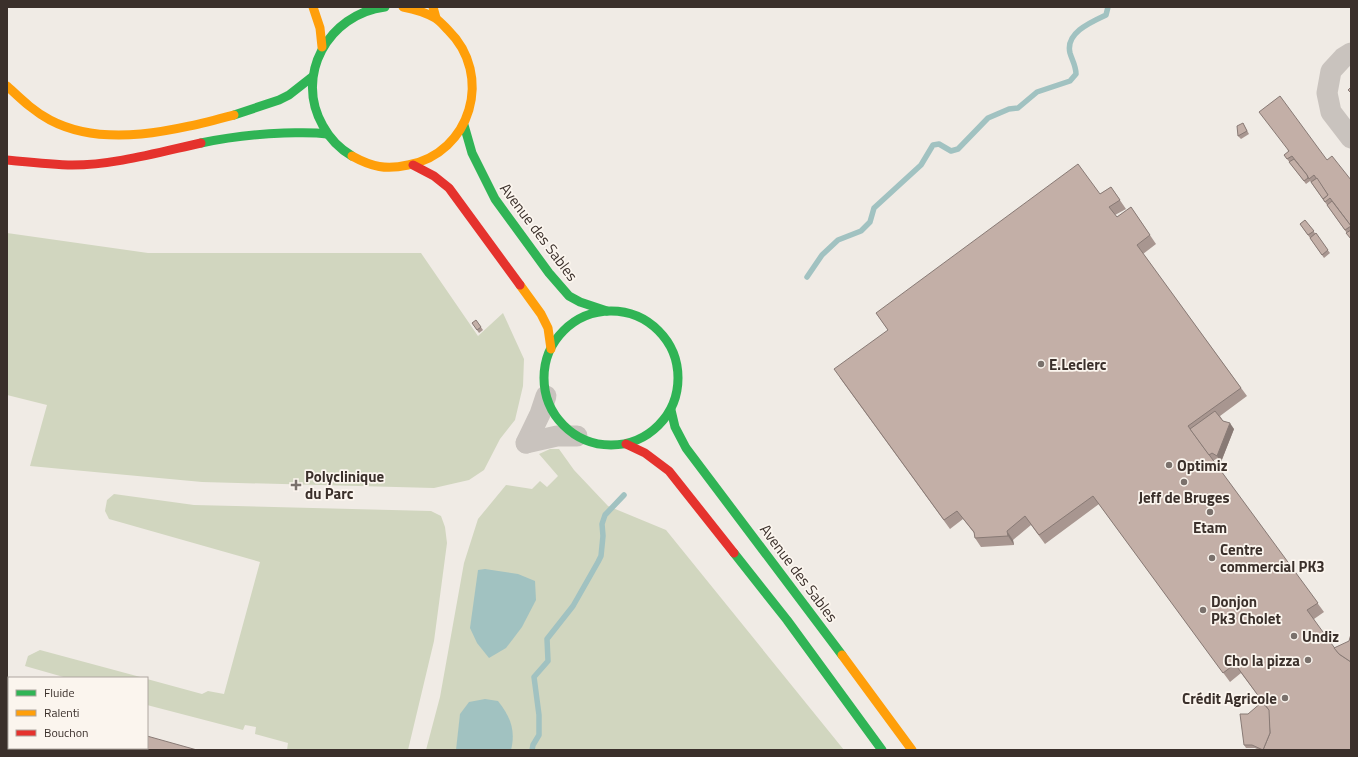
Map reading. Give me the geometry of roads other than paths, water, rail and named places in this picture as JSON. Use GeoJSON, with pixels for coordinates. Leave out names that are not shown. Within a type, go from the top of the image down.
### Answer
{"type":"FeatureCollection","features":[{"type":"Feature","properties":{"kind":"main road"},"geometry":{"type":"LineString","coordinates":[[313,7],[320,28],[322,47]]}},
{"type":"Feature","properties":{"kind":"main road"},"geometry":{"type":"LineString","coordinates":[[385,7],[380,7],[357,15],[337,28],[322,47],[316,62],[312,77],[312,97],[317,116],[326,134],[340,149],[356,159],[374,166],[394,168],[413,165],[433,157],[451,143],[464,125],[472,102],[473,78],[467,55],[454,34],[436,18],[418,10],[403,7]]}},
{"type":"Feature","properties":{"kind":"main road"},"geometry":{"type":"LineString","coordinates":[[432,7],[436,18]]}},
{"type":"Feature","properties":{"kind":"main road"},"geometry":{"type":"LineString","coordinates":[[7,86],[27,106],[43,117],[59,124],[88,134],[124,136],[160,132],[250,110],[285,97],[312,77]]}},
{"type":"Feature","properties":{"kind":"main road","name":"Avenue des Sables"},"geometry":{"type":"LineString","coordinates":[[464,125],[472,153],[495,199],[549,273],[569,296],[580,302],[607,311]]}},
{"type":"Feature","properties":{"kind":"main road"},"geometry":{"type":"LineString","coordinates":[[7,160],[69,165],[106,162],[138,157],[218,139],[255,134],[314,132],[326,134]]}},
{"type":"Feature","properties":{"kind":"main road"},"geometry":{"type":"LineString","coordinates":[[413,165],[434,176],[448,188],[541,314],[548,328],[551,349]]}},
{"type":"Feature","properties":{"kind":"main road"},"geometry":{"type":"LineString","coordinates":[[607,311],[620,311],[634,314],[657,328],[666,338],[677,362],[679,378],[677,395],[671,410],[652,432],[640,440],[626,444],[603,445],[593,443],[577,436],[558,419],[546,396],[544,380],[546,364],[551,349],[560,334],[574,322],[589,314],[607,311]]}},
{"type":"Feature","properties":{"kind":"main road","name":"Avenue des Sables"},"geometry":{"type":"LineString","coordinates":[[671,410],[675,427],[686,448],[797,594],[912,750]]}},
{"type":"Feature","properties":{"kind":"main road"},"geometry":{"type":"LineString","coordinates":[[626,444],[645,453],[669,471],[787,620],[882,750]]}},
{"type":"Feature","properties":{"kind":"street"},"geometry":{"type":"LineString","coordinates":[[1351,53],[1343,58],[1331,71],[1327,93],[1331,112],[1351,138]]}},
{"type":"Feature","properties":{"kind":"street"},"geometry":{"type":"LineString","coordinates":[[546,396],[540,414],[526,443],[557,436],[577,436]]}},
{"type":"Feature","properties":{"kind":"water"},"geometry":{"type":"Polygon","coordinates":[[[485,569],[518,574],[535,581],[536,600],[522,627],[506,648],[489,658],[477,643],[470,628],[478,570],[485,569]]]}},
{"type":"Feature","properties":{"kind":"water"},"geometry":{"type":"Polygon","coordinates":[[[485,699],[498,701],[506,712],[511,724],[513,736],[511,750],[456,750],[460,714],[469,702],[485,699]]]}},
{"type":"Feature","properties":{"kind":"waterway"},"geometry":{"type":"LineString","coordinates":[[807,277],[822,255],[838,240],[861,231],[870,222],[874,208],[921,165],[933,145],[939,144],[951,151],[958,149],[988,118],[1009,109],[1018,108],[1037,92],[1070,81],[1076,74],[1075,66],[1070,53],[1069,46],[1071,40],[1080,29],[1106,15],[1108,7]]}},
{"type":"Feature","properties":{"kind":"waterway"},"geometry":{"type":"LineString","coordinates":[[532,750],[533,745],[539,735],[539,715],[534,677],[548,661],[547,639],[573,606],[598,562],[601,556],[603,536],[602,524],[605,515],[624,495]]}},
{"type":"Feature","properties":{"kind":"place","name":"E.Leclerc"},"geometry":{"type":"Point","coordinates":[1041,364]}},
{"type":"Feature","properties":{"kind":"place","name":"Optimiz"},"geometry":{"type":"Point","coordinates":[1169,465]}},
{"type":"Feature","properties":{"kind":"place","name":"Jeff de Bruges"},"geometry":{"type":"Point","coordinates":[1184,482]}},
{"type":"Feature","properties":{"kind":"place","name":"Polyclinique du Parc"},"geometry":{"type":"Point","coordinates":[296,485]}},
{"type":"Feature","properties":{"kind":"place","name":"Etam"},"geometry":{"type":"Point","coordinates":[1210,512]}},
{"type":"Feature","properties":{"kind":"place","name":"Centre commercial PK3"},"geometry":{"type":"Point","coordinates":[1212,558]}},
{"type":"Feature","properties":{"kind":"place","name":"Donjon Pk3 Cholet"},"geometry":{"type":"Point","coordinates":[1203,610]}},
{"type":"Feature","properties":{"kind":"place","name":"Undiz"},"geometry":{"type":"Point","coordinates":[1294,636]}},
{"type":"Feature","properties":{"kind":"place","name":"Cho la pizza"},"geometry":{"type":"Point","coordinates":[1308,660]}},
{"type":"Feature","properties":{"kind":"place","name":"Crédit Agricole"},"geometry":{"type":"Point","coordinates":[1285,698]}}]}
